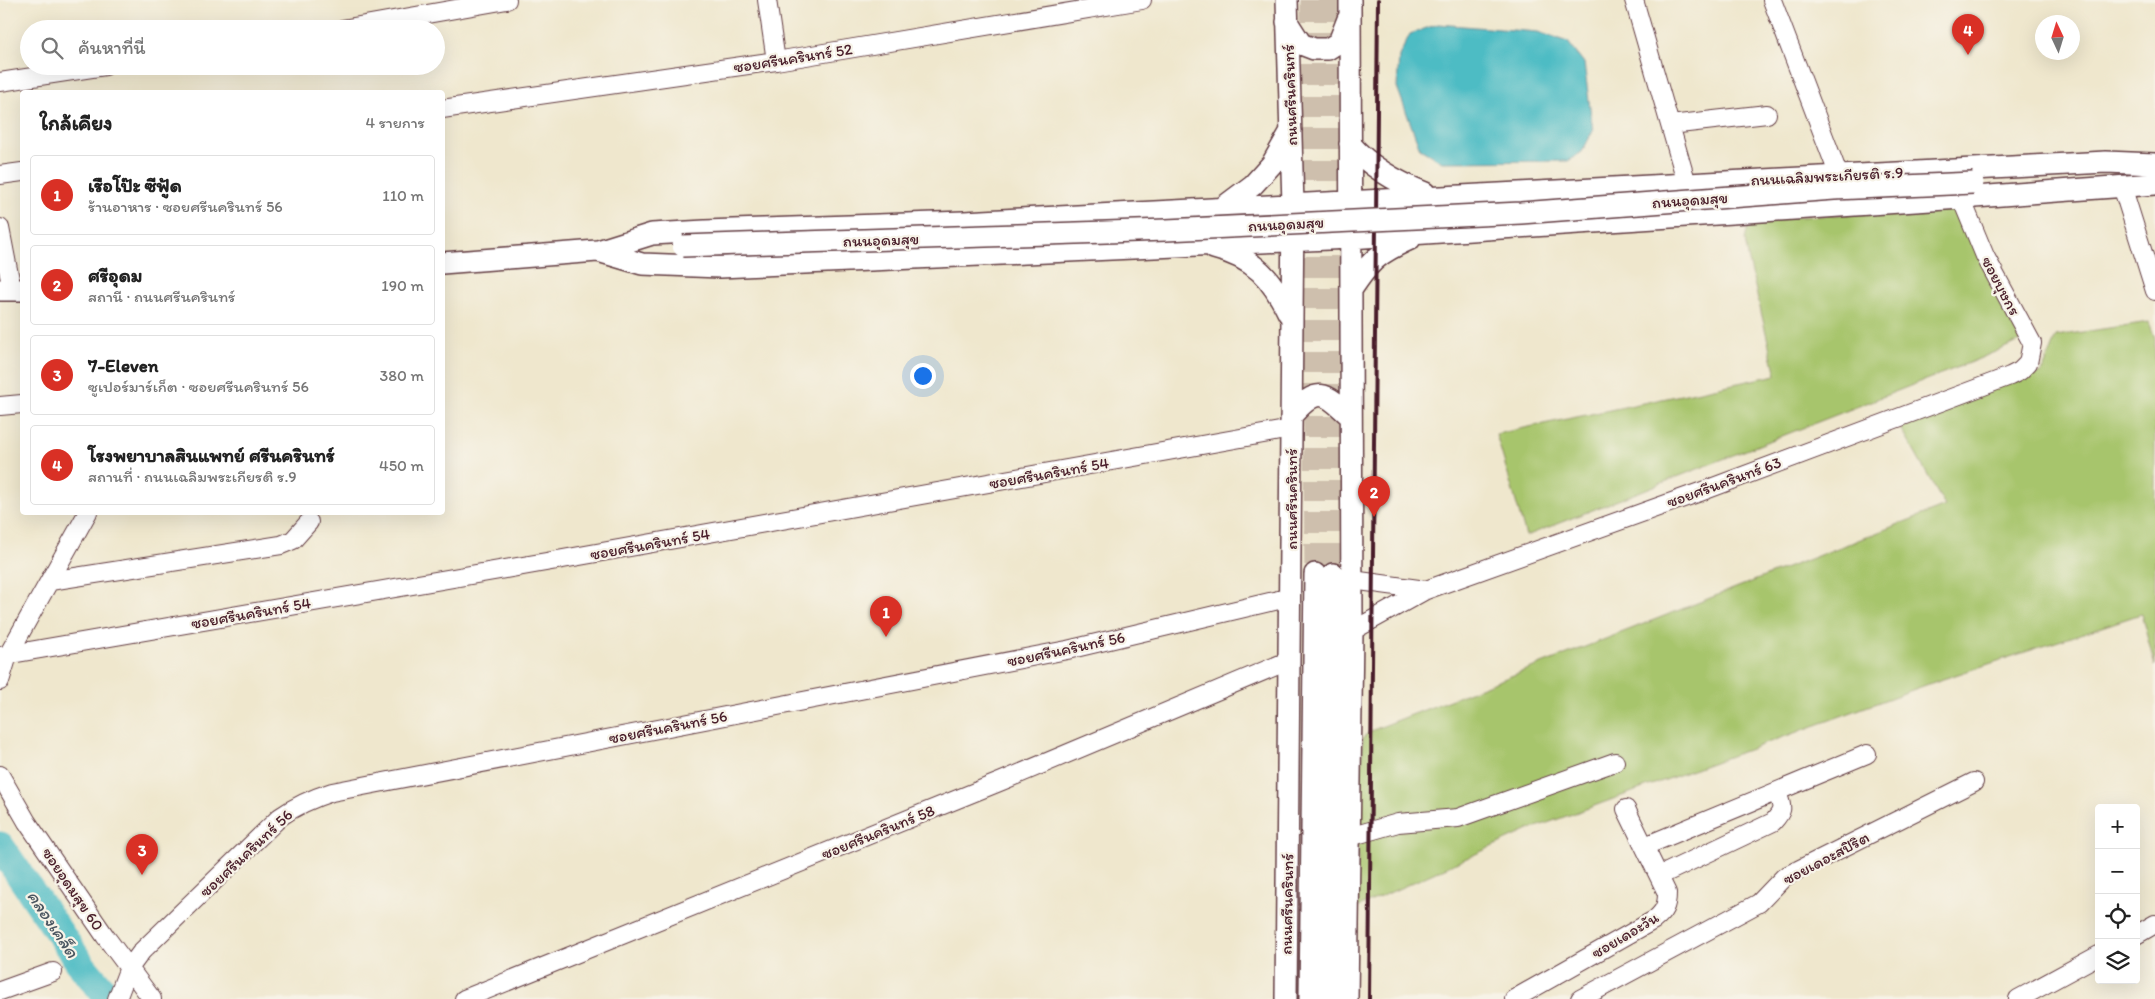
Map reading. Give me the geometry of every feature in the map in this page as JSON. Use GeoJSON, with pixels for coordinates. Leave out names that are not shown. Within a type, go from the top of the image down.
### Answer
{"type":"FeatureCollection","features":[{"type":"Feature","properties":{"kind":"main road"},"geometry":{"type":"LineString","coordinates":[[1287,10],[1301,44],[1314,49],[1328,49],[1339,42],[1350,7]]}},
{"type":"Feature","properties":{"kind":"main road","name":"ถนนศรีนครินทร์"},"geometry":{"type":"LineString","coordinates":[[1310,999],[1333,576],[1352,456],[1350,7]]}},
{"type":"Feature","properties":{"kind":"main road","name":"ถนนศรีนครินทร์"},"geometry":{"type":"LineString","coordinates":[[1286,999],[1293,241],[1287,10]]}},
{"type":"Feature","properties":{"kind":"main road"},"geometry":{"type":"LineString","coordinates":[[1221,209],[1259,178],[1272,164],[1291,131]]}},
{"type":"Feature","properties":{"kind":"main road"},"geometry":{"type":"LineString","coordinates":[[1350,144],[1361,156],[1400,184],[1432,196]]}},
{"type":"Feature","properties":{"kind":"main road","name":"ถนนเฉลิมพระเกียรติ ร.9"},"geometry":{"type":"LineString","coordinates":[[1350,201],[2106,162],[2155,165]]}},
{"type":"Feature","properties":{"kind":"main road","name":"ถนนเฉลิมพระเกียรติ ร.9"},"geometry":{"type":"LineString","coordinates":[[1350,238],[1423,234],[1967,190],[2155,165]]}},
{"type":"Feature","properties":{"kind":"main road","name":"ถนนเฉลิมพระเกียรติ ร.9"},"geometry":{"type":"LineString","coordinates":[[2049,179],[2122,186]]}},
{"type":"Feature","properties":{"kind":"main road","name":"ถนนเฉลิมพระเกียรติ ร.9"},"geometry":{"type":"LineString","coordinates":[[1967,190],[2155,184]]}},
{"type":"Feature","properties":{"kind":"main road","name":"ถนนอุดมสุข"},"geometry":{"type":"LineString","coordinates":[[445,263],[683,246],[1166,230],[1521,213],[1834,189],[1967,190]]}},
{"type":"Feature","properties":{"kind":"main road"},"geometry":{"type":"LineString","coordinates":[[1498,193],[1482,199],[1478,203],[1475,212],[1477,220],[1483,224],[1500,228]]}},
{"type":"Feature","properties":{"kind":"main road","name":"ถนนอุดมสุข"},"geometry":{"type":"LineString","coordinates":[[598,251],[652,234],[1057,217],[1350,201]]}},
{"type":"Feature","properties":{"kind":"main road"},"geometry":{"type":"LineString","coordinates":[[1057,217],[1074,228],[1075,235],[1071,244],[1058,252]]}},
{"type":"Feature","properties":{"kind":"main road"},"geometry":{"type":"LineString","coordinates":[[1351,290],[1367,266],[1384,251],[1423,234]]}},
{"type":"Feature","properties":{"kind":"main road","name":"ถนนอุดมสุข"},"geometry":{"type":"LineString","coordinates":[[598,251],[642,264],[710,266],[1350,238]]}},
{"type":"Feature","properties":{"kind":"main road"},"geometry":{"type":"LineString","coordinates":[[1200,245],[1223,250],[1260,268],[1277,290],[1291,318]]}},
{"type":"Feature","properties":{"kind":"main road"},"geometry":{"type":"LineString","coordinates":[[1291,423],[1309,398],[1319,395],[1333,399],[1352,417]]}},
{"type":"Feature","properties":{"kind":"main road","name":"ถนนศรีนครินทร์"},"geometry":{"type":"LineString","coordinates":[[1333,576],[1352,631],[1347,999]]}},
{"type":"Feature","properties":{"kind":"main road","name":"ถนนศรีนครินทร์"},"geometry":{"type":"LineString","coordinates":[[1327,999],[1333,576]]}},
{"type":"Feature","properties":{"kind":"street"},"geometry":{"type":"LineString","coordinates":[[393,20],[507,0]]}},
{"type":"Feature","properties":{"kind":"street"},"geometry":{"type":"LineString","coordinates":[[767,0],[776,61]]}},
{"type":"Feature","properties":{"kind":"street","name":"ซอยศรีนครินทร์ 52"},"geometry":{"type":"LineString","coordinates":[[445,109],[776,61],[1142,0]]}},
{"type":"Feature","properties":{"kind":"street"},"geometry":{"type":"LineString","coordinates":[[1634,0],[1687,184]]}},
{"type":"Feature","properties":{"kind":"street"},"geometry":{"type":"LineString","coordinates":[[1772,0],[1839,176]]}},
{"type":"Feature","properties":{"kind":"street"},"geometry":{"type":"LineString","coordinates":[[0,82],[46,75]]}},
{"type":"Feature","properties":{"kind":"street"},"geometry":{"type":"LineString","coordinates":[[1670,125],[1767,114]]}},
{"type":"Feature","properties":{"kind":"street"},"geometry":{"type":"LineString","coordinates":[[0,175],[20,172]]}},
{"type":"Feature","properties":{"kind":"street"},"geometry":{"type":"LineString","coordinates":[[2122,186],[2155,291]]}},
{"type":"Feature","properties":{"kind":"street","name":"ซอยบุษกร"},"geometry":{"type":"LineString","coordinates":[[1967,190],[1985,256],[2032,343],[2028,363],[2020,371]]}},
{"type":"Feature","properties":{"kind":"street"},"geometry":{"type":"LineString","coordinates":[[0,228],[11,290]]}},
{"type":"Feature","properties":{"kind":"street","name":"ซอยศรีนครินทร์ 63"},"geometry":{"type":"LineString","coordinates":[[1352,631],[1426,590],[1700,492],[2020,371]]}},
{"type":"Feature","properties":{"kind":"street"},"geometry":{"type":"LineString","coordinates":[[0,406],[20,404]]}},
{"type":"Feature","properties":{"kind":"street","name":"ซอยศรีนครินทร์ 54"},"geometry":{"type":"LineString","coordinates":[[4,655],[576,557],[1291,423]]}},
{"type":"Feature","properties":{"kind":"street"},"geometry":{"type":"LineString","coordinates":[[0,681],[4,655],[50,581],[86,515]]}},
{"type":"Feature","properties":{"kind":"street"},"geometry":{"type":"LineString","coordinates":[[50,581],[281,545],[293,540],[309,522]]}},
{"type":"Feature","properties":{"kind":"street","name":"ซอยศรีนครินทร์ 63"},"geometry":{"type":"LineString","coordinates":[[1333,576],[1426,590]]}},
{"type":"Feature","properties":{"kind":"street","name":"ซอยศรีนครินทร์ 56"},"geometry":{"type":"LineString","coordinates":[[118,993],[128,970],[142,951],[280,817],[296,806],[313,798],[370,785],[1068,650],[1291,596]]}},
{"type":"Feature","properties":{"kind":"street","name":"ซอยศรีนครินทร์ 58"},"geometry":{"type":"LineString","coordinates":[[464,999],[1002,782],[1290,660]]}},
{"type":"Feature","properties":{"kind":"street"},"geometry":{"type":"LineString","coordinates":[[1644,846],[1867,754]]}},
{"type":"Feature","properties":{"kind":"street"},"geometry":{"type":"LineString","coordinates":[[1349,837],[1398,824],[1458,818],[1615,762]]}},
{"type":"Feature","properties":{"kind":"street","name":"ซอยอุดมสุข 60"},"geometry":{"type":"LineString","coordinates":[[0,775],[27,822],[128,970],[152,999]]}},
{"type":"Feature","properties":{"kind":"street","name":"ซอยเดอะสปิริต"},"geometry":{"type":"LineString","coordinates":[[1580,999],[1759,903],[1784,877],[1974,782]]}},
{"type":"Feature","properties":{"kind":"street"},"geometry":{"type":"LineString","coordinates":[[1659,876],[1773,822],[1781,813],[1782,807],[1776,792]]}},
{"type":"Feature","properties":{"kind":"street","name":"ซอยเดอะวัน"},"geometry":{"type":"LineString","coordinates":[[1514,999],[1654,920],[1664,912],[1667,904],[1667,893],[1626,809]]}},
{"type":"Feature","properties":{"kind":"street"},"geometry":{"type":"LineString","coordinates":[[2140,932],[2155,924]]}},
{"type":"Feature","properties":{"kind":"street"},"geometry":{"type":"LineString","coordinates":[[2018,999],[2095,957]]}},
{"type":"Feature","properties":{"kind":"street"},"geometry":{"type":"LineString","coordinates":[[0,991],[53,972]]}},
{"type":"Feature","properties":{"kind":"green space"},"geometry":{"type":"Polygon","coordinates":[[[1954,208],[2027,338],[1974,361],[1526,536],[1496,434],[1776,375],[1745,240],[1749,220],[1954,208]]]}},
{"type":"Feature","properties":{"kind":"green space"},"geometry":{"type":"Polygon","coordinates":[[[2149,322],[2155,338],[2155,666],[2141,614],[1937,681],[1531,829],[1356,908],[1363,737],[1373,730],[1945,506],[1901,428],[1968,395],[2042,373],[2056,336],[2149,322]]]}},
{"type":"Feature","properties":{"kind":"water"},"geometry":{"type":"Polygon","coordinates":[[[1438,24],[1538,32],[1568,42],[1584,63],[1593,131],[1582,152],[1568,161],[1442,162],[1420,149],[1397,87],[1399,56],[1410,34],[1438,24]]]}},
{"type":"Feature","properties":{"kind":"waterway","name":"คลองเคล็ด"},"geometry":{"type":"LineString","coordinates":[[0,846],[82,966],[110,999]]}},
{"type":"Feature","properties":{"kind":"tunnel"},"geometry":{"type":"LineString","coordinates":[[1311,0],[1315,574]]}},
{"type":"Feature","properties":{"kind":"tunnel"},"geometry":{"type":"LineString","coordinates":[[1330,0],[1333,574]]}},
{"type":"Feature","properties":{"kind":"railway"},"geometry":{"type":"LineString","coordinates":[[1369,999],[1378,0]]}},
{"type":"Feature","properties":{"kind":"place","name":"โรงพยาบาลสินแพทย์ ศรีนครินทร์"},"geometry":{"type":"Point","coordinates":[1968,55]}},
{"type":"Feature","properties":{"kind":"place","name":"ศรีอุดม"},"geometry":{"type":"Point","coordinates":[1374,517]}},
{"type":"Feature","properties":{"kind":"place","name":"เรือโป๊ะ ซีฟู้ด"},"geometry":{"type":"Point","coordinates":[886,637]}},
{"type":"Feature","properties":{"kind":"place","name":"7-Eleven"},"geometry":{"type":"Point","coordinates":[142,875]}}]}
